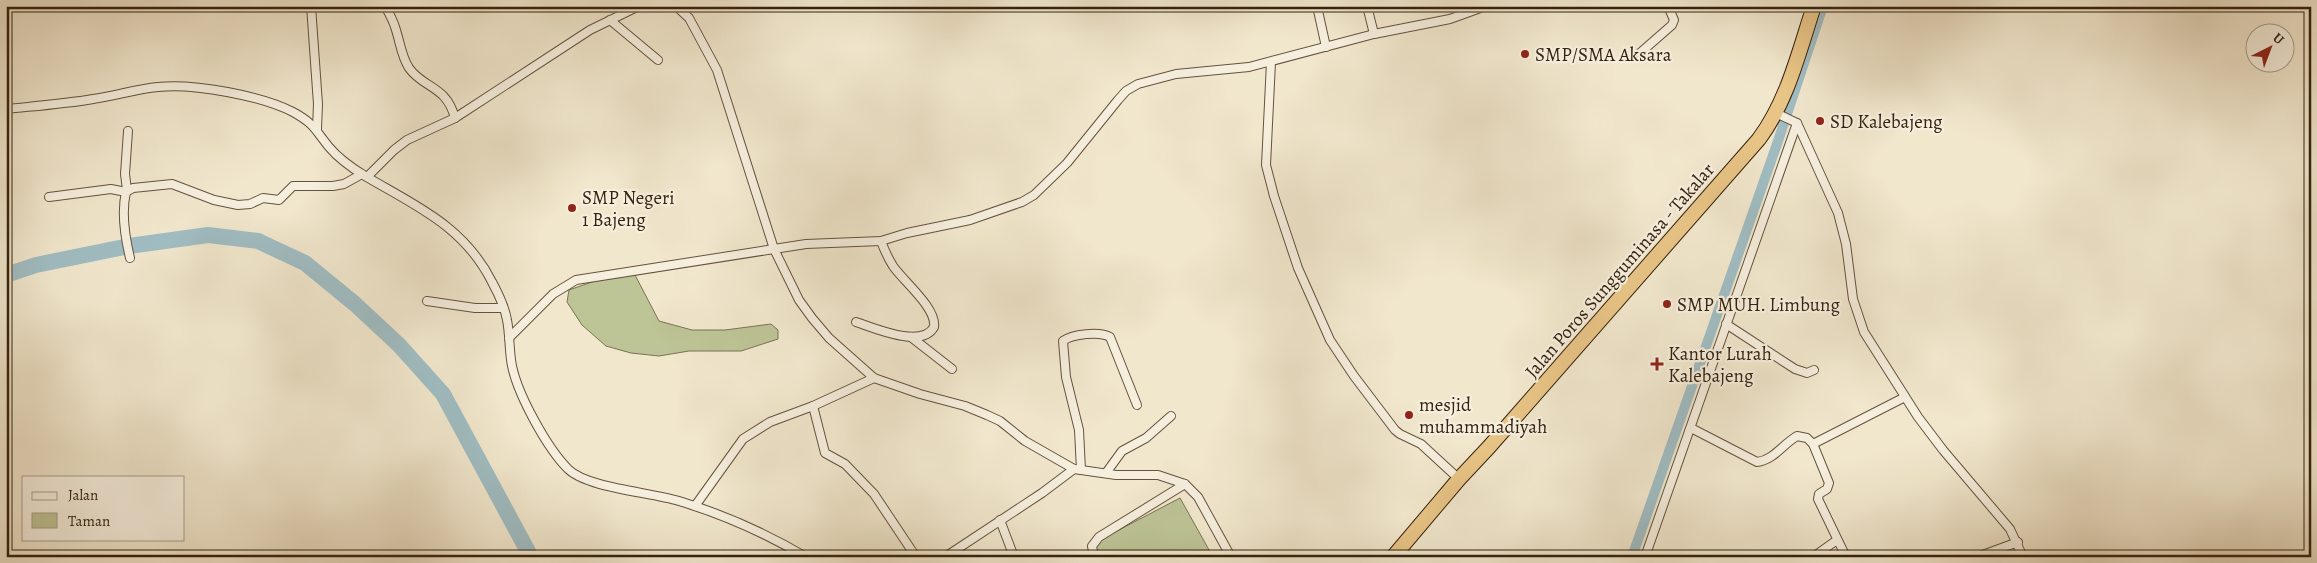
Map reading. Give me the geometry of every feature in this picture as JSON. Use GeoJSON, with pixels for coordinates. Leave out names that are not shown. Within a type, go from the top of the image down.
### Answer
{"type":"FeatureCollection","features":[{"type":"Feature","properties":{"kind":"highway","name":"Jalan Poros Sungguminasa - Takalar"},"geometry":{"type":"LineString","coordinates":[[1393,557],[1459,479],[1781,115],[1814,6]]}},
{"type":"Feature","properties":{"kind":"street"},"geometry":{"type":"LineString","coordinates":[[311,6],[318,104],[317,129]]}},
{"type":"Feature","properties":{"kind":"street"},"geometry":{"type":"LineString","coordinates":[[385,6],[395,27],[402,55],[408,66],[416,76],[431,84],[445,98],[453,109],[455,118]]}},
{"type":"Feature","properties":{"kind":"street"},"geometry":{"type":"LineString","coordinates":[[49,197],[111,189],[126,191],[134,188],[172,184],[214,200],[244,205],[263,198],[279,200],[293,186],[333,186],[344,184],[365,175],[407,140],[455,118],[590,30],[638,6]]}},
{"type":"Feature","properties":{"kind":"street"},"geometry":{"type":"LineString","coordinates":[[1317,6],[1326,47]]}},
{"type":"Feature","properties":{"kind":"street"},"geometry":{"type":"LineString","coordinates":[[1368,6],[1374,34]]}},
{"type":"Feature","properties":{"kind":"street"},"geometry":{"type":"LineString","coordinates":[[509,338],[553,294],[576,280],[835,241],[881,241],[907,232],[970,220],[1029,199],[1067,162],[1126,91],[1138,84],[1176,74],[1234,70],[1271,62],[1374,34],[1450,19],[1486,6]]}},
{"type":"Feature","properties":{"kind":"street"},"geometry":{"type":"LineString","coordinates":[[1640,53],[1672,25],[1674,20],[1668,6]]}},
{"type":"Feature","properties":{"kind":"street"},"geometry":{"type":"LineString","coordinates":[[679,7],[689,18],[702,39],[717,70],[774,249],[799,300],[812,318],[847,355],[874,378],[927,396],[965,406],[1000,421],[1025,441],[1077,469],[1106,474],[1158,475],[1185,484],[1198,497],[1231,557]]}},
{"type":"Feature","properties":{"kind":"street"},"geometry":{"type":"LineString","coordinates":[[610,20],[658,60]]}},
{"type":"Feature","properties":{"kind":"street"},"geometry":{"type":"LineString","coordinates":[[1271,62],[1266,164],[1269,182],[1295,259],[1318,315],[1330,340],[1350,371],[1395,430],[1420,444],[1459,479]]}},
{"type":"Feature","properties":{"kind":"street"},"geometry":{"type":"LineString","coordinates":[[6,109],[96,99],[140,89],[182,86],[261,100],[291,111],[317,129],[330,149],[365,175],[440,219],[469,245],[493,284],[507,317],[511,364],[521,392],[538,426],[558,458],[569,470],[591,482],[648,493],[694,506],[777,541],[806,557]]}},
{"type":"Feature","properties":{"kind":"street"},"geometry":{"type":"LineString","coordinates":[[1781,115],[1797,122],[1838,213],[1846,244],[1853,299],[1860,322],[1905,397],[1943,450],[2004,520],[2018,542],[2023,557]]}},
{"type":"Feature","properties":{"kind":"street"},"geometry":{"type":"LineString","coordinates":[[1645,557],[1797,122]]}},
{"type":"Feature","properties":{"kind":"street"},"geometry":{"type":"LineString","coordinates":[[128,131],[124,220],[129,256]]}},
{"type":"Feature","properties":{"kind":"street"},"geometry":{"type":"LineString","coordinates":[[881,241],[892,264],[911,286],[935,322],[929,333],[911,337]]}},
{"type":"Feature","properties":{"kind":"street"},"geometry":{"type":"LineString","coordinates":[[428,301],[475,308],[503,308]]}},
{"type":"Feature","properties":{"kind":"street"},"geometry":{"type":"LineString","coordinates":[[856,322],[911,337],[952,369]]}},
{"type":"Feature","properties":{"kind":"street"},"geometry":{"type":"LineString","coordinates":[[1726,324],[1795,369],[1807,373],[1814,370]]}},
{"type":"Feature","properties":{"kind":"street"},"geometry":{"type":"LineString","coordinates":[[1077,469],[1079,430],[1063,362],[1064,341],[1066,339],[1104,334],[1112,338],[1137,405]]}},
{"type":"Feature","properties":{"kind":"street"},"geometry":{"type":"LineString","coordinates":[[694,506],[743,439],[770,422],[814,406],[874,378]]}},
{"type":"Feature","properties":{"kind":"street"},"geometry":{"type":"LineString","coordinates":[[1813,444],[1905,397]]}},
{"type":"Feature","properties":{"kind":"street"},"geometry":{"type":"LineString","coordinates":[[814,406],[825,453],[846,464],[874,494],[916,557]]}},
{"type":"Feature","properties":{"kind":"street"},"geometry":{"type":"LineString","coordinates":[[1106,474],[1122,451],[1146,438],[1171,416]]}},
{"type":"Feature","properties":{"kind":"street"},"geometry":{"type":"LineString","coordinates":[[1691,428],[1757,462],[1763,462],[1797,436],[1807,438],[1813,444],[1829,484],[1827,489],[1819,494],[1818,500],[1846,557]]}},
{"type":"Feature","properties":{"kind":"street"},"geometry":{"type":"LineString","coordinates":[[945,557],[1077,469]]}},
{"type":"Feature","properties":{"kind":"street"},"geometry":{"type":"LineString","coordinates":[[1094,557],[1092,546],[1099,537],[1185,484]]}},
{"type":"Feature","properties":{"kind":"street"},"geometry":{"type":"LineString","coordinates":[[1000,520],[1014,557]]}},
{"type":"Feature","properties":{"kind":"street"},"geometry":{"type":"LineString","coordinates":[[1813,557],[1837,540]]}},
{"type":"Feature","properties":{"kind":"street"},"geometry":{"type":"LineString","coordinates":[[1977,557],[2018,542]]}},
{"type":"Feature","properties":{"kind":"green space"},"geometry":{"type":"Polygon","coordinates":[[[634,273],[659,321],[692,330],[725,330],[771,324],[778,330],[778,339],[741,351],[689,351],[659,356],[631,353],[606,346],[582,325],[567,302],[569,290],[609,276],[634,273]]]}},
{"type":"Feature","properties":{"kind":"green space"},"geometry":{"type":"Polygon","coordinates":[[[1180,498],[1213,557],[1095,557],[1094,543],[1180,498]]]}},
{"type":"Feature","properties":{"kind":"waterway"},"geometry":{"type":"LineString","coordinates":[[1632,557],[1777,144],[1823,6]]}},
{"type":"Feature","properties":{"kind":"waterway"},"geometry":{"type":"LineString","coordinates":[[6,275],[36,265],[129,246],[208,235],[258,241],[305,263],[355,304],[399,345],[443,394],[531,557]]}},
{"type":"Feature","properties":{"kind":"place","name":"SMP/SMA Aksara"},"geometry":{"type":"Point","coordinates":[1525,54]}},
{"type":"Feature","properties":{"kind":"place","name":"SD Kalebajeng"},"geometry":{"type":"Point","coordinates":[1820,121]}},
{"type":"Feature","properties":{"kind":"place","name":"SMP Negeri 1 Bajeng"},"geometry":{"type":"Point","coordinates":[572,208]}},
{"type":"Feature","properties":{"kind":"place","name":"SMP MUH. Limbung"},"geometry":{"type":"Point","coordinates":[1667,304]}},
{"type":"Feature","properties":{"kind":"place","name":"Kantor Lurah Kalebajeng"},"geometry":{"type":"Point","coordinates":[1657,364]}},
{"type":"Feature","properties":{"kind":"place","name":"mesjid muhammadiyah"},"geometry":{"type":"Point","coordinates":[1409,415]}}]}
